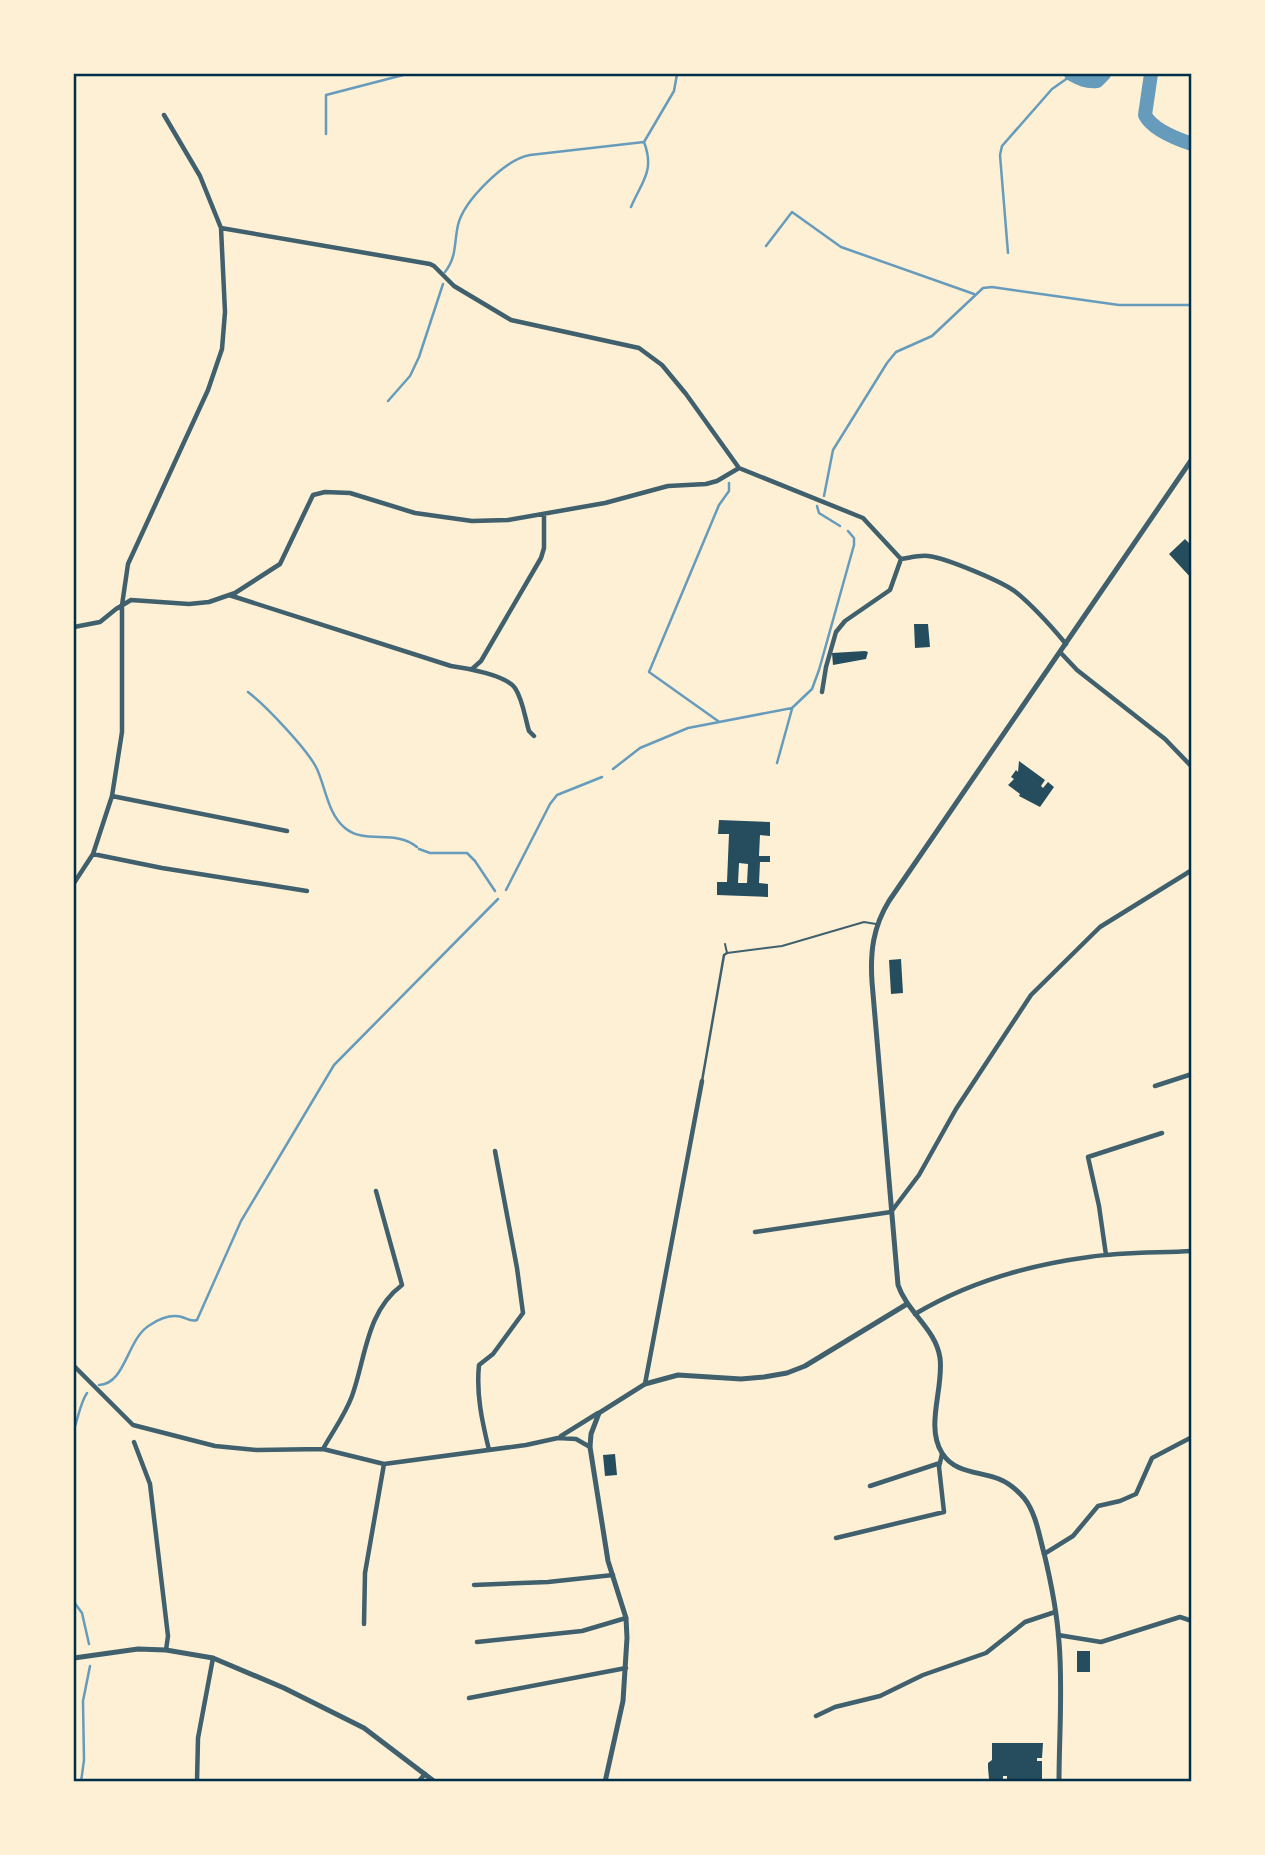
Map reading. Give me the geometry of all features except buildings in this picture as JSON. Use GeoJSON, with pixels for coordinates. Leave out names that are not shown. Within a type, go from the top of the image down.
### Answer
{"type":"FeatureCollection","features":[{"type":"Feature","properties":{"kind":"street"},"geometry":{"type":"LineString","coordinates":[[74,883],[93,854],[112,796],[122,732],[122,605],[128,564],[208,390],[222,349],[225,312],[221,228],[201,176],[164,115]]}},
{"type":"Feature","properties":{"kind":"street"},"geometry":{"type":"LineString","coordinates":[[221,228],[430,264],[454,286],[511,320],[639,348],[668,372],[739,468],[863,518],[901,559]]}},
{"type":"Feature","properties":{"kind":"street"},"geometry":{"type":"LineString","coordinates":[[1059,1782],[1058,1635],[1037,1527],[1026,1500],[1012,1486],[997,1478],[957,1467],[942,1454],[935,1424],[940,1357],[934,1340],[907,1304],[898,1285],[871,967],[873,943],[877,924],[889,901],[1192,459]]}},
{"type":"Feature","properties":{"kind":"street"},"geometry":{"type":"LineString","coordinates":[[74,627],[100,622],[131,600],[189,604],[209,602],[228,595],[280,564],[313,495],[325,492],[350,493],[415,513],[472,521],[508,520],[605,503],[668,486],[705,484],[717,481],[739,468]]}},
{"type":"Feature","properties":{"kind":"street"},"geometry":{"type":"LineString","coordinates":[[471,669],[481,661],[541,558],[544,514]]}},
{"type":"Feature","properties":{"kind":"street"},"geometry":{"type":"LineString","coordinates":[[901,559],[928,556],[957,565],[1015,591],[1066,643]]}},
{"type":"Feature","properties":{"kind":"street"},"geometry":{"type":"LineString","coordinates":[[822,692],[836,632],[845,621],[890,590],[901,559]]}},
{"type":"Feature","properties":{"kind":"street"},"geometry":{"type":"LineString","coordinates":[[228,595],[451,666],[471,669],[511,684],[518,695],[529,732],[534,736]]}},
{"type":"Feature","properties":{"kind":"street"},"geometry":{"type":"LineString","coordinates":[[1060,652],[1077,670],[1165,739],[1192,766]]}},
{"type":"Feature","properties":{"kind":"street"},"geometry":{"type":"LineString","coordinates":[[112,796],[287,831]]}},
{"type":"Feature","properties":{"kind":"street"},"geometry":{"type":"LineString","coordinates":[[93,854],[307,891]]}},
{"type":"Feature","properties":{"kind":"street"},"geometry":{"type":"LineString","coordinates":[[755,1231],[891,1212],[919,1175],[956,1110],[1031,995],[1100,928],[1192,870]]}},
{"type":"Feature","properties":{"kind":"street"},"geometry":{"type":"LineString","coordinates":[[645,1384],[724,955],[727,953]]}},
{"type":"Feature","properties":{"kind":"street"},"geometry":{"type":"LineString","coordinates":[[1155,1086],[1192,1074]]}},
{"type":"Feature","properties":{"kind":"street"},"geometry":{"type":"LineString","coordinates":[[1106,1255],[1088,1157],[1162,1133]]}},
{"type":"Feature","properties":{"kind":"street"},"geometry":{"type":"LineString","coordinates":[[489,1450],[477,1383],[479,1364],[493,1354],[523,1313],[495,1151]]}},
{"type":"Feature","properties":{"kind":"street"},"geometry":{"type":"LineString","coordinates":[[323,1449],[345,1415],[353,1394],[369,1328],[389,1295],[402,1284],[376,1191]]}},
{"type":"Feature","properties":{"kind":"street"},"geometry":{"type":"LineString","coordinates":[[915,1314],[977,1283],[1057,1262],[1106,1255],[1192,1251]]}},
{"type":"Feature","properties":{"kind":"street"},"geometry":{"type":"LineString","coordinates":[[558,1438],[645,1384],[678,1376],[741,1379],[788,1373],[805,1366],[907,1304]]}},
{"type":"Feature","properties":{"kind":"street"},"geometry":{"type":"LineString","coordinates":[[74,1360],[74,1366],[132,1425],[215,1446],[257,1450],[323,1449],[384,1464],[558,1438],[576,1439],[590,1447]]}},
{"type":"Feature","properties":{"kind":"street"},"geometry":{"type":"LineString","coordinates":[[599,1413],[591,1434],[590,1447],[605,1544],[626,1618],[624,1701],[605,1782]]}},
{"type":"Feature","properties":{"kind":"street"},"geometry":{"type":"LineString","coordinates":[[1044,1554],[1073,1536],[1098,1506],[1120,1501],[1136,1493],[1152,1458],[1192,1437]]}},
{"type":"Feature","properties":{"kind":"street"},"geometry":{"type":"LineString","coordinates":[[134,1442],[150,1484],[167,1636],[166,1650]]}},
{"type":"Feature","properties":{"kind":"street"},"geometry":{"type":"LineString","coordinates":[[836,1538],[944,1512],[940,1463],[942,1454]]}},
{"type":"Feature","properties":{"kind":"street"},"geometry":{"type":"LineString","coordinates":[[870,1486],[940,1463]]}},
{"type":"Feature","properties":{"kind":"street"},"geometry":{"type":"LineString","coordinates":[[364,1624],[365,1573],[384,1464]]}},
{"type":"Feature","properties":{"kind":"street"},"geometry":{"type":"LineString","coordinates":[[474,1586],[613,1575]]}},
{"type":"Feature","properties":{"kind":"street"},"geometry":{"type":"LineString","coordinates":[[816,1716],[835,1707],[880,1696],[923,1675],[986,1653],[1025,1622],[1055,1612]]}},
{"type":"Feature","properties":{"kind":"street"},"geometry":{"type":"LineString","coordinates":[[1058,1635],[1101,1642],[1180,1617],[1192,1621]]}},
{"type":"Feature","properties":{"kind":"street"},"geometry":{"type":"LineString","coordinates":[[477,1642],[582,1631],[626,1618]]}},
{"type":"Feature","properties":{"kind":"street"},"geometry":{"type":"LineString","coordinates":[[74,1658],[115,1651],[166,1650],[213,1658],[364,1728],[435,1782]]}},
{"type":"Feature","properties":{"kind":"street"},"geometry":{"type":"LineString","coordinates":[[197,1782],[198,1738],[213,1658]]}},
{"type":"Feature","properties":{"kind":"street"},"geometry":{"type":"LineString","coordinates":[[469,1698],[626,1668]]}},
{"type":"Feature","properties":{"kind":"street"},"geometry":{"type":"LineString","coordinates":[[418,1782],[426,1773]]}},
{"type":"Feature","properties":{"kind":"lane"},"geometry":{"type":"LineString","coordinates":[[725,944],[727,953],[782,946],[864,922],[877,924]]}},
{"type":"Feature","properties":{"kind":"waterway"},"geometry":{"type":"LineString","coordinates":[[326,134],[326,95],[407,74]]}},
{"type":"Feature","properties":{"kind":"waterway"},"geometry":{"type":"LineString","coordinates":[[445,272],[453,255],[462,215],[477,193],[498,172],[530,155],[644,142],[674,91],[677,74]]}},
{"type":"Feature","properties":{"kind":"waterway"},"geometry":{"type":"LineString","coordinates":[[1071,74],[1093,81],[1097,81],[1104,74]]}},
{"type":"Feature","properties":{"kind":"waterway"},"geometry":{"type":"LineString","coordinates":[[1151,74],[1145,115],[1159,129],[1192,144]]}},
{"type":"Feature","properties":{"kind":"waterway"},"geometry":{"type":"LineString","coordinates":[[1008,253],[1000,155],[1002,146],[1052,89],[1072,75]]}},
{"type":"Feature","properties":{"kind":"waterway"},"geometry":{"type":"LineString","coordinates":[[631,207],[648,168],[644,142]]}},
{"type":"Feature","properties":{"kind":"waterway"},"geometry":{"type":"LineString","coordinates":[[766,246],[792,212],[841,247],[974,294]]}},
{"type":"Feature","properties":{"kind":"waterway"},"geometry":{"type":"LineString","coordinates":[[388,401],[410,376],[419,357],[443,284]]}},
{"type":"Feature","properties":{"kind":"waterway"},"geometry":{"type":"LineString","coordinates":[[824,496],[833,450],[887,363],[896,352],[932,336],[983,288],[992,287],[1119,305],[1192,305]]}},
{"type":"Feature","properties":{"kind":"waterway"},"geometry":{"type":"LineString","coordinates":[[718,721],[649,672],[719,505],[729,491],[729,483]]}},
{"type":"Feature","properties":{"kind":"waterway"},"geometry":{"type":"LineString","coordinates":[[817,506],[819,513],[840,526]]}},
{"type":"Feature","properties":{"kind":"waterway"},"geometry":{"type":"LineString","coordinates":[[613,769],[640,748],[688,728],[792,708],[812,689],[854,545],[854,538],[848,531]]}},
{"type":"Feature","properties":{"kind":"waterway"},"geometry":{"type":"LineString","coordinates":[[248,692],[305,751],[317,769],[335,816],[345,828],[362,836],[399,839],[417,847]]}},
{"type":"Feature","properties":{"kind":"waterway"},"geometry":{"type":"LineString","coordinates":[[777,763],[792,709]]}},
{"type":"Feature","properties":{"kind":"waterway"},"geometry":{"type":"LineString","coordinates":[[506,890],[557,795],[602,777]]}},
{"type":"Feature","properties":{"kind":"waterway"},"geometry":{"type":"LineString","coordinates":[[419,849],[430,853],[467,853],[495,891]]}},
{"type":"Feature","properties":{"kind":"waterway"},"geometry":{"type":"LineString","coordinates":[[99,1385],[108,1383],[115,1377],[142,1331],[150,1325],[174,1316],[197,1320],[241,1221],[334,1065],[498,899]]}},
{"type":"Feature","properties":{"kind":"waterway"},"geometry":{"type":"LineString","coordinates":[[74,1429],[87,1393]]}},
{"type":"Feature","properties":{"kind":"waterway"},"geometry":{"type":"LineString","coordinates":[[74,1602],[82,1613],[89,1644]]}},
{"type":"Feature","properties":{"kind":"waterway"},"geometry":{"type":"LineString","coordinates":[[81,1782],[84,1760],[83,1701],[90,1666]]}}]}
